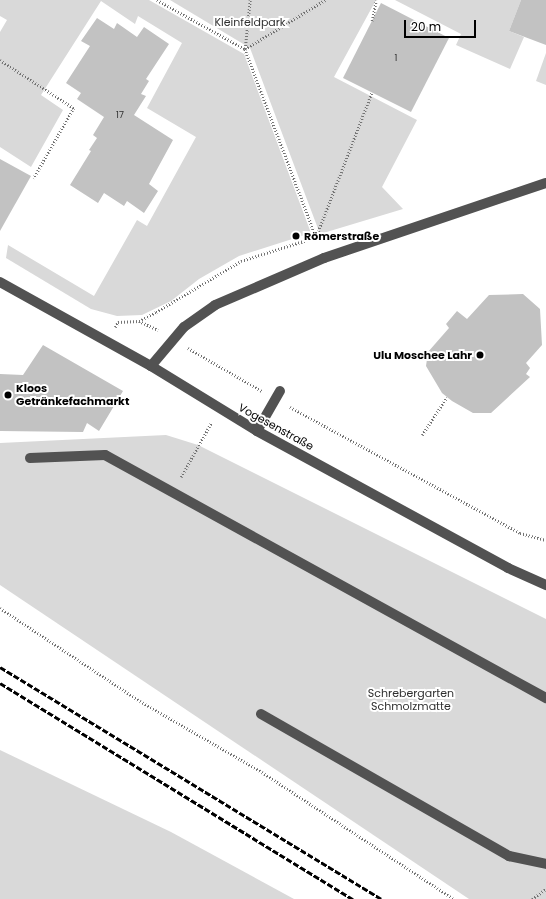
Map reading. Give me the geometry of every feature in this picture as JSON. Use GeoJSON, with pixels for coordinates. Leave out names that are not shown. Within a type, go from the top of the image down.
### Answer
{"type":"FeatureCollection","features":[{"type":"Feature","properties":{"kind":"street"},"geometry":{"type":"LineString","coordinates":[[151,366],[173,339],[215,306],[324,258],[546,183]]}},
{"type":"Feature","properties":{"kind":"street","name":"Vogesenstraße"},"geometry":{"type":"LineString","coordinates":[[0,282],[151,366],[220,410],[257,431],[508,568],[546,585]]}},
{"type":"Feature","properties":{"kind":"street"},"geometry":{"type":"LineString","coordinates":[[257,431],[278,395]]}},
{"type":"Feature","properties":{"kind":"street"},"geometry":{"type":"LineString","coordinates":[[30,458],[105,455],[174,491],[546,698]]}},
{"type":"Feature","properties":{"kind":"street"},"geometry":{"type":"LineString","coordinates":[[261,714],[509,856],[546,864]]}},
{"type":"Feature","properties":{"kind":"path"},"geometry":{"type":"LineString","coordinates":[[157,0],[245,49]]}},
{"type":"Feature","properties":{"kind":"path"},"geometry":{"type":"LineString","coordinates":[[250,0],[245,49],[324,258]]}},
{"type":"Feature","properties":{"kind":"path"},"geometry":{"type":"LineString","coordinates":[[245,49],[325,0]]}},
{"type":"Feature","properties":{"kind":"path"},"geometry":{"type":"LineString","coordinates":[[372,21],[376,0]]}},
{"type":"Feature","properties":{"kind":"path"},"geometry":{"type":"LineString","coordinates":[[0,60],[74,108],[34,178]]}},
{"type":"Feature","properties":{"kind":"path"},"geometry":{"type":"LineString","coordinates":[[316,237],[372,92]]}},
{"type":"Feature","properties":{"kind":"path"},"geometry":{"type":"LineString","coordinates":[[106,340],[118,322],[139,320],[241,261],[316,237]]}},
{"type":"Feature","properties":{"kind":"path"},"geometry":{"type":"LineString","coordinates":[[139,320],[278,395],[520,533],[546,540]]}},
{"type":"Feature","properties":{"kind":"path"},"geometry":{"type":"LineString","coordinates":[[422,435],[447,397]]}},
{"type":"Feature","properties":{"kind":"path"},"geometry":{"type":"LineString","coordinates":[[174,491],[220,410]]}},
{"type":"Feature","properties":{"kind":"path"},"geometry":{"type":"LineString","coordinates":[[0,608],[140,701],[262,772],[454,899]]}},
{"type":"Feature","properties":{"kind":"path"},"geometry":{"type":"LineString","coordinates":[[532,899],[546,889]]}},
{"type":"Feature","properties":{"kind":"green space"},"geometry":{"type":"Polygon","coordinates":[[[0,0],[149,0],[244,54],[311,233],[239,256],[199,279],[171,301],[142,315],[117,316],[91,309],[6,258],[8,245],[94,296],[137,220],[147,226],[196,137],[147,108],[182,43],[138,16],[135,24],[101,1],[41,95],[63,110],[31,167],[0,147],[0,32],[7,20],[0,16],[0,0]]]}},
{"type":"Feature","properties":{"kind":"green space","name":"Kleinfeldpark"},"geometry":{"type":"Polygon","coordinates":[[[170,0],[376,0],[334,77],[417,120],[382,187],[403,209],[320,234],[250,48],[170,0]]]}},
{"type":"Feature","properties":{"kind":"green space"},"geometry":{"type":"Polygon","coordinates":[[[395,0],[521,0],[509,31],[524,37],[510,69],[456,45],[461,34],[395,0]]]}},
{"type":"Feature","properties":{"kind":"green space"},"geometry":{"type":"Polygon","coordinates":[[[546,53],[546,85],[536,81],[546,53]]]}},
{"type":"Feature","properties":{"kind":"green space","name":"Schrebergarten Schmolzmatte"},"geometry":{"type":"Polygon","coordinates":[[[166,435],[198,445],[546,619],[546,899],[469,899],[0,585],[0,443],[166,435]]]}},
{"type":"Feature","properties":{"kind":"green space"},"geometry":{"type":"Polygon","coordinates":[[[0,750],[171,832],[294,899],[0,899],[0,750]]]}},
{"type":"Feature","properties":{"kind":"building"},"geometry":{"type":"Polygon","coordinates":[[[521,0],[546,0],[546,45],[509,31],[521,0]]]}},
{"type":"Feature","properties":{"kind":"building"},"geometry":{"type":"Polygon","coordinates":[[[381,3],[449,38],[411,112],[343,78],[381,3]]]}},
{"type":"Feature","properties":{"kind":"building"},"geometry":{"type":"Polygon","coordinates":[[[97,18],[114,29],[117,23],[137,37],[144,27],[169,44],[146,79],[149,81],[141,94],[146,96],[134,115],[173,140],[149,184],[158,191],[144,213],[127,201],[124,206],[104,193],[98,203],[70,185],[91,151],[89,150],[97,138],[93,135],[104,117],[77,99],[81,93],[66,83],[90,46],[81,41],[97,18]]]}},
{"type":"Feature","properties":{"kind":"building"},"geometry":{"type":"Polygon","coordinates":[[[0,159],[31,176],[0,231],[0,159]]]}},
{"type":"Feature","properties":{"kind":"building","name":"Ulu Moschee Lahr"},"geometry":{"type":"Polygon","coordinates":[[[523,294],[540,309],[542,345],[526,363],[530,368],[526,374],[530,377],[491,413],[473,413],[452,401],[442,393],[426,366],[428,352],[449,328],[446,324],[457,311],[467,319],[489,295],[523,294]]]}},
{"type":"Feature","properties":{"kind":"building"},"geometry":{"type":"Polygon","coordinates":[[[43,345],[123,391],[99,431],[87,423],[83,432],[0,431],[0,374],[23,375],[43,345]]]}},
{"type":"Feature","properties":{"kind":"railway"},"geometry":{"type":"LineString","coordinates":[[0,667],[381,899]]}},
{"type":"Feature","properties":{"kind":"railway"},"geometry":{"type":"LineString","coordinates":[[0,683],[353,899]]}},
{"type":"Feature","properties":{"kind":"place","name":"Römerstraße"},"geometry":{"type":"Point","coordinates":[296,236]}},
{"type":"Feature","properties":{"kind":"place","name":"Ulu Moschee Lahr"},"geometry":{"type":"Point","coordinates":[480,355]}},
{"type":"Feature","properties":{"kind":"place","name":"Kloos Getränkefachmarkt"},"geometry":{"type":"Point","coordinates":[8,395]}}]}
